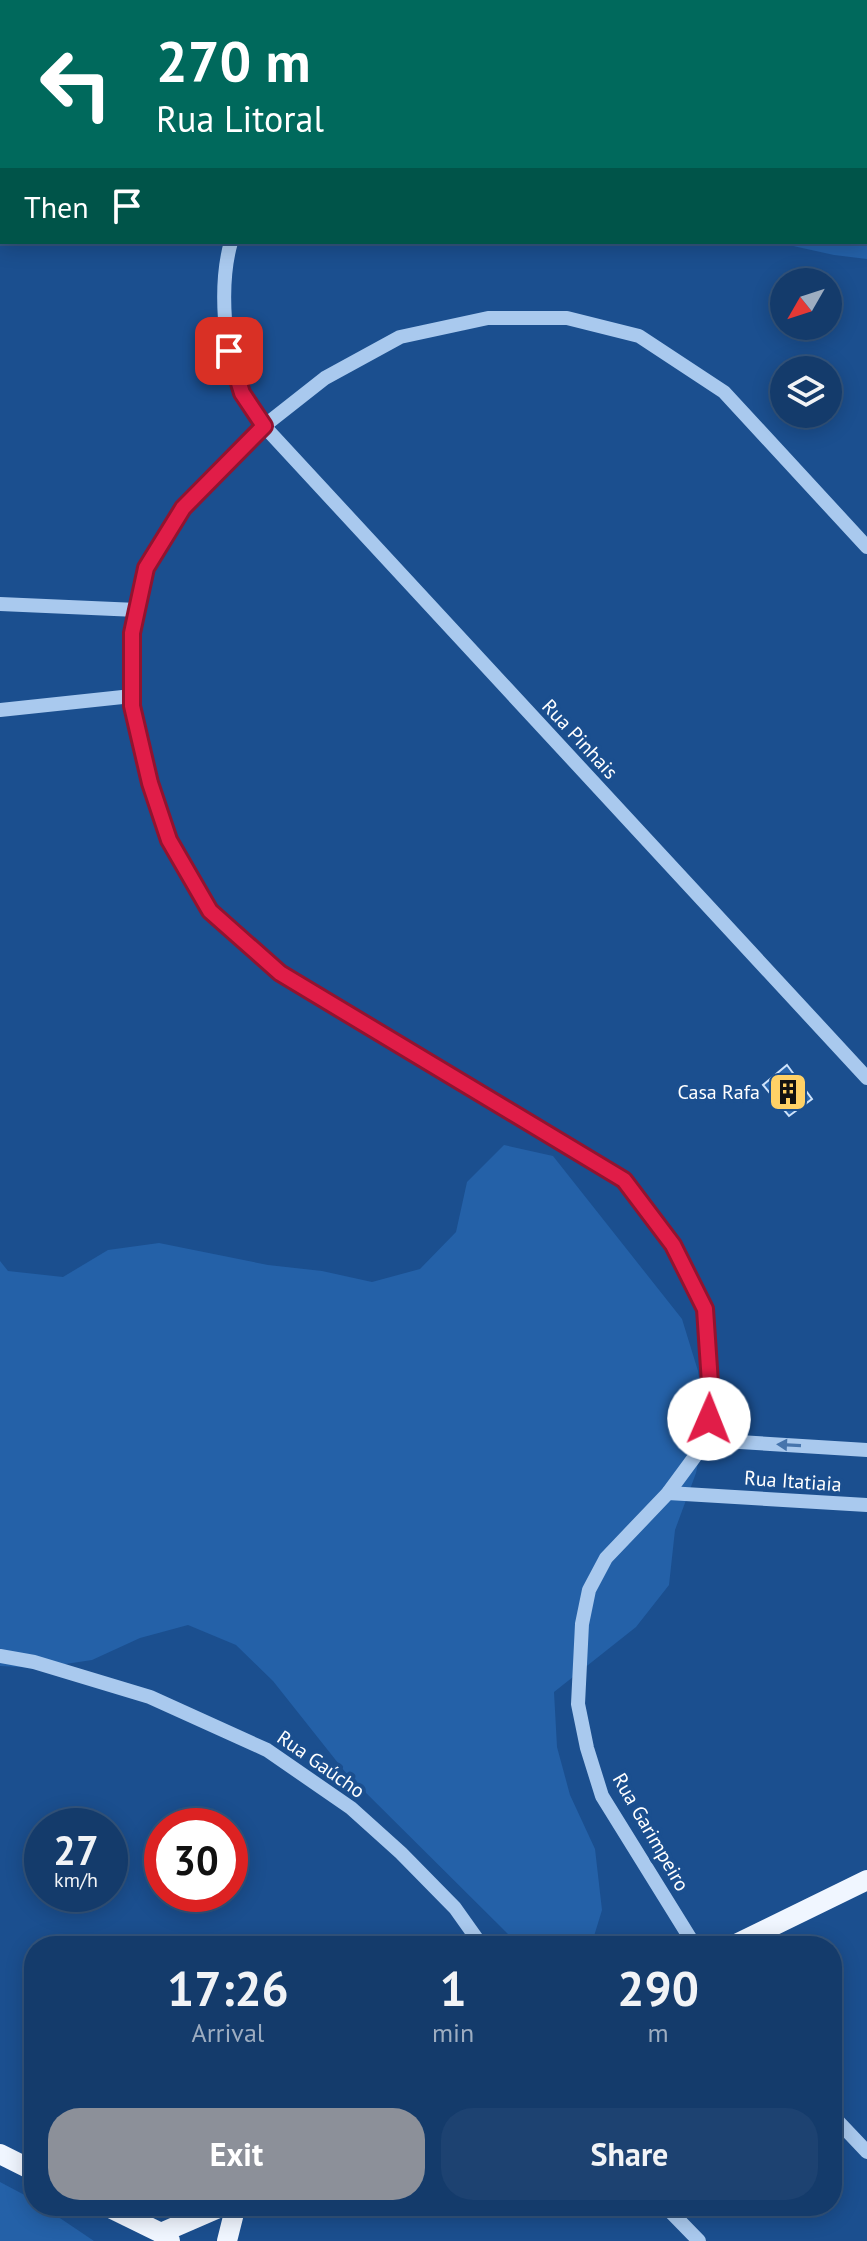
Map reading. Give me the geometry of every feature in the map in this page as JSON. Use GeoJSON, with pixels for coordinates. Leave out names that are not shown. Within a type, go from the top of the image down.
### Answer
{"type":"FeatureCollection","features":[{"type":"Feature","properties":{"kind":"main road"},"geometry":{"type":"LineString","coordinates":[[752,1936],[867,1880]]}},
{"type":"Feature","properties":{"kind":"main road"},"geometry":{"type":"LineString","coordinates":[[0,2154],[24,2166]]}},
{"type":"Feature","properties":{"kind":"main road"},"geometry":{"type":"LineString","coordinates":[[125,2216],[166,2237],[205,2216]]}},
{"type":"Feature","properties":{"kind":"main road"},"geometry":{"type":"LineString","coordinates":[[227,2241],[233,2216]]}},
{"type":"Feature","properties":{"kind":"street","name":"Rua Pinhais"},"geometry":{"type":"LineString","coordinates":[[231,244],[224,294],[229,351],[242,393],[264,426],[867,1078]]}},
{"type":"Feature","properties":{"kind":"street"},"geometry":{"type":"LineString","coordinates":[[707,1440],[711,1398],[705,1309],[673,1245],[624,1180],[280,973],[210,911],[169,840],[150,783],[132,706],[132,633],[146,568],[183,508],[264,426],[325,378],[400,337],[488,318],[567,318],[639,336],[724,392],[867,547]]}},
{"type":"Feature","properties":{"kind":"street"},"geometry":{"type":"LineString","coordinates":[[0,604],[137,610]]}},
{"type":"Feature","properties":{"kind":"street"},"geometry":{"type":"LineString","coordinates":[[0,710],[132,696]]}},
{"type":"Feature","properties":{"kind":"street","name":"Rua Itatiaia"},"geometry":{"type":"LineString","coordinates":[[707,1440],[867,1450]]}},
{"type":"Feature","properties":{"kind":"street","name":"Rua Garimpeiro"},"geometry":{"type":"LineString","coordinates":[[689,1936],[602,1796],[578,1704],[582,1624],[589,1590],[606,1558],[668,1493],[707,1440]]}},
{"type":"Feature","properties":{"kind":"street","name":"Rua Itatiaia"},"geometry":{"type":"LineString","coordinates":[[668,1493],[867,1505]]}},
{"type":"Feature","properties":{"kind":"street","name":"Rua Gaúcho"},"geometry":{"type":"LineString","coordinates":[[0,1656],[34,1662],[150,1697],[267,1750],[351,1808],[455,1908],[475,1936]]}},
{"type":"Feature","properties":{"kind":"street"},"geometry":{"type":"LineString","coordinates":[[842,2126],[867,2152]]}},
{"type":"Feature","properties":{"kind":"street"},"geometry":{"type":"LineString","coordinates":[[675,2216],[699,2241]]}},
{"type":"Feature","properties":{"kind":"shaded area"},"geometry":{"type":"Polygon","coordinates":[[[784,244],[867,244],[867,259],[784,244]]]}},
{"type":"Feature","properties":{"kind":"shaded area"},"geometry":{"type":"Polygon","coordinates":[[[504,1145],[553,1156],[682,1319],[698,1371],[706,1423],[696,1473],[675,1530],[669,1585],[636,1627],[554,1692],[557,1747],[570,1795],[595,1849],[602,1910],[594,1936],[510,1936],[346,1773],[273,1681],[236,1645],[188,1625],[140,1638],[92,1660],[39,1668],[0,1666],[0,1261],[8,1271],[63,1277],[108,1250],[159,1243],[372,1282],[420,1269],[456,1232],[467,1182],[504,1145]]]}},
{"type":"Feature","properties":{"kind":"shaded area"},"geometry":{"type":"Polygon","coordinates":[[[0,2182],[24,2195],[24,2216],[57,2216],[94,2241],[0,2241],[0,2182]]]}},
{"type":"Feature","properties":{"kind":"building","name":"Casa Rafa"},"geometry":{"type":"Polygon","coordinates":[[[787,1065],[812,1099],[789,1116],[763,1085],[787,1065]]]}},
{"type":"Feature","properties":{"kind":"place","name":"Casa Rafa"},"geometry":{"type":"Point","coordinates":[788,1092]}},
{"type":"Feature","properties":{"kind":"route"},"geometry":{"type":"LineString","coordinates":[[229,351],[242,393],[264,426],[183,508],[146,568],[132,633],[132,706],[150,783],[169,840],[210,911],[280,973],[624,1180],[673,1245],[705,1309],[711,1398],[709,1419]]}}]}
